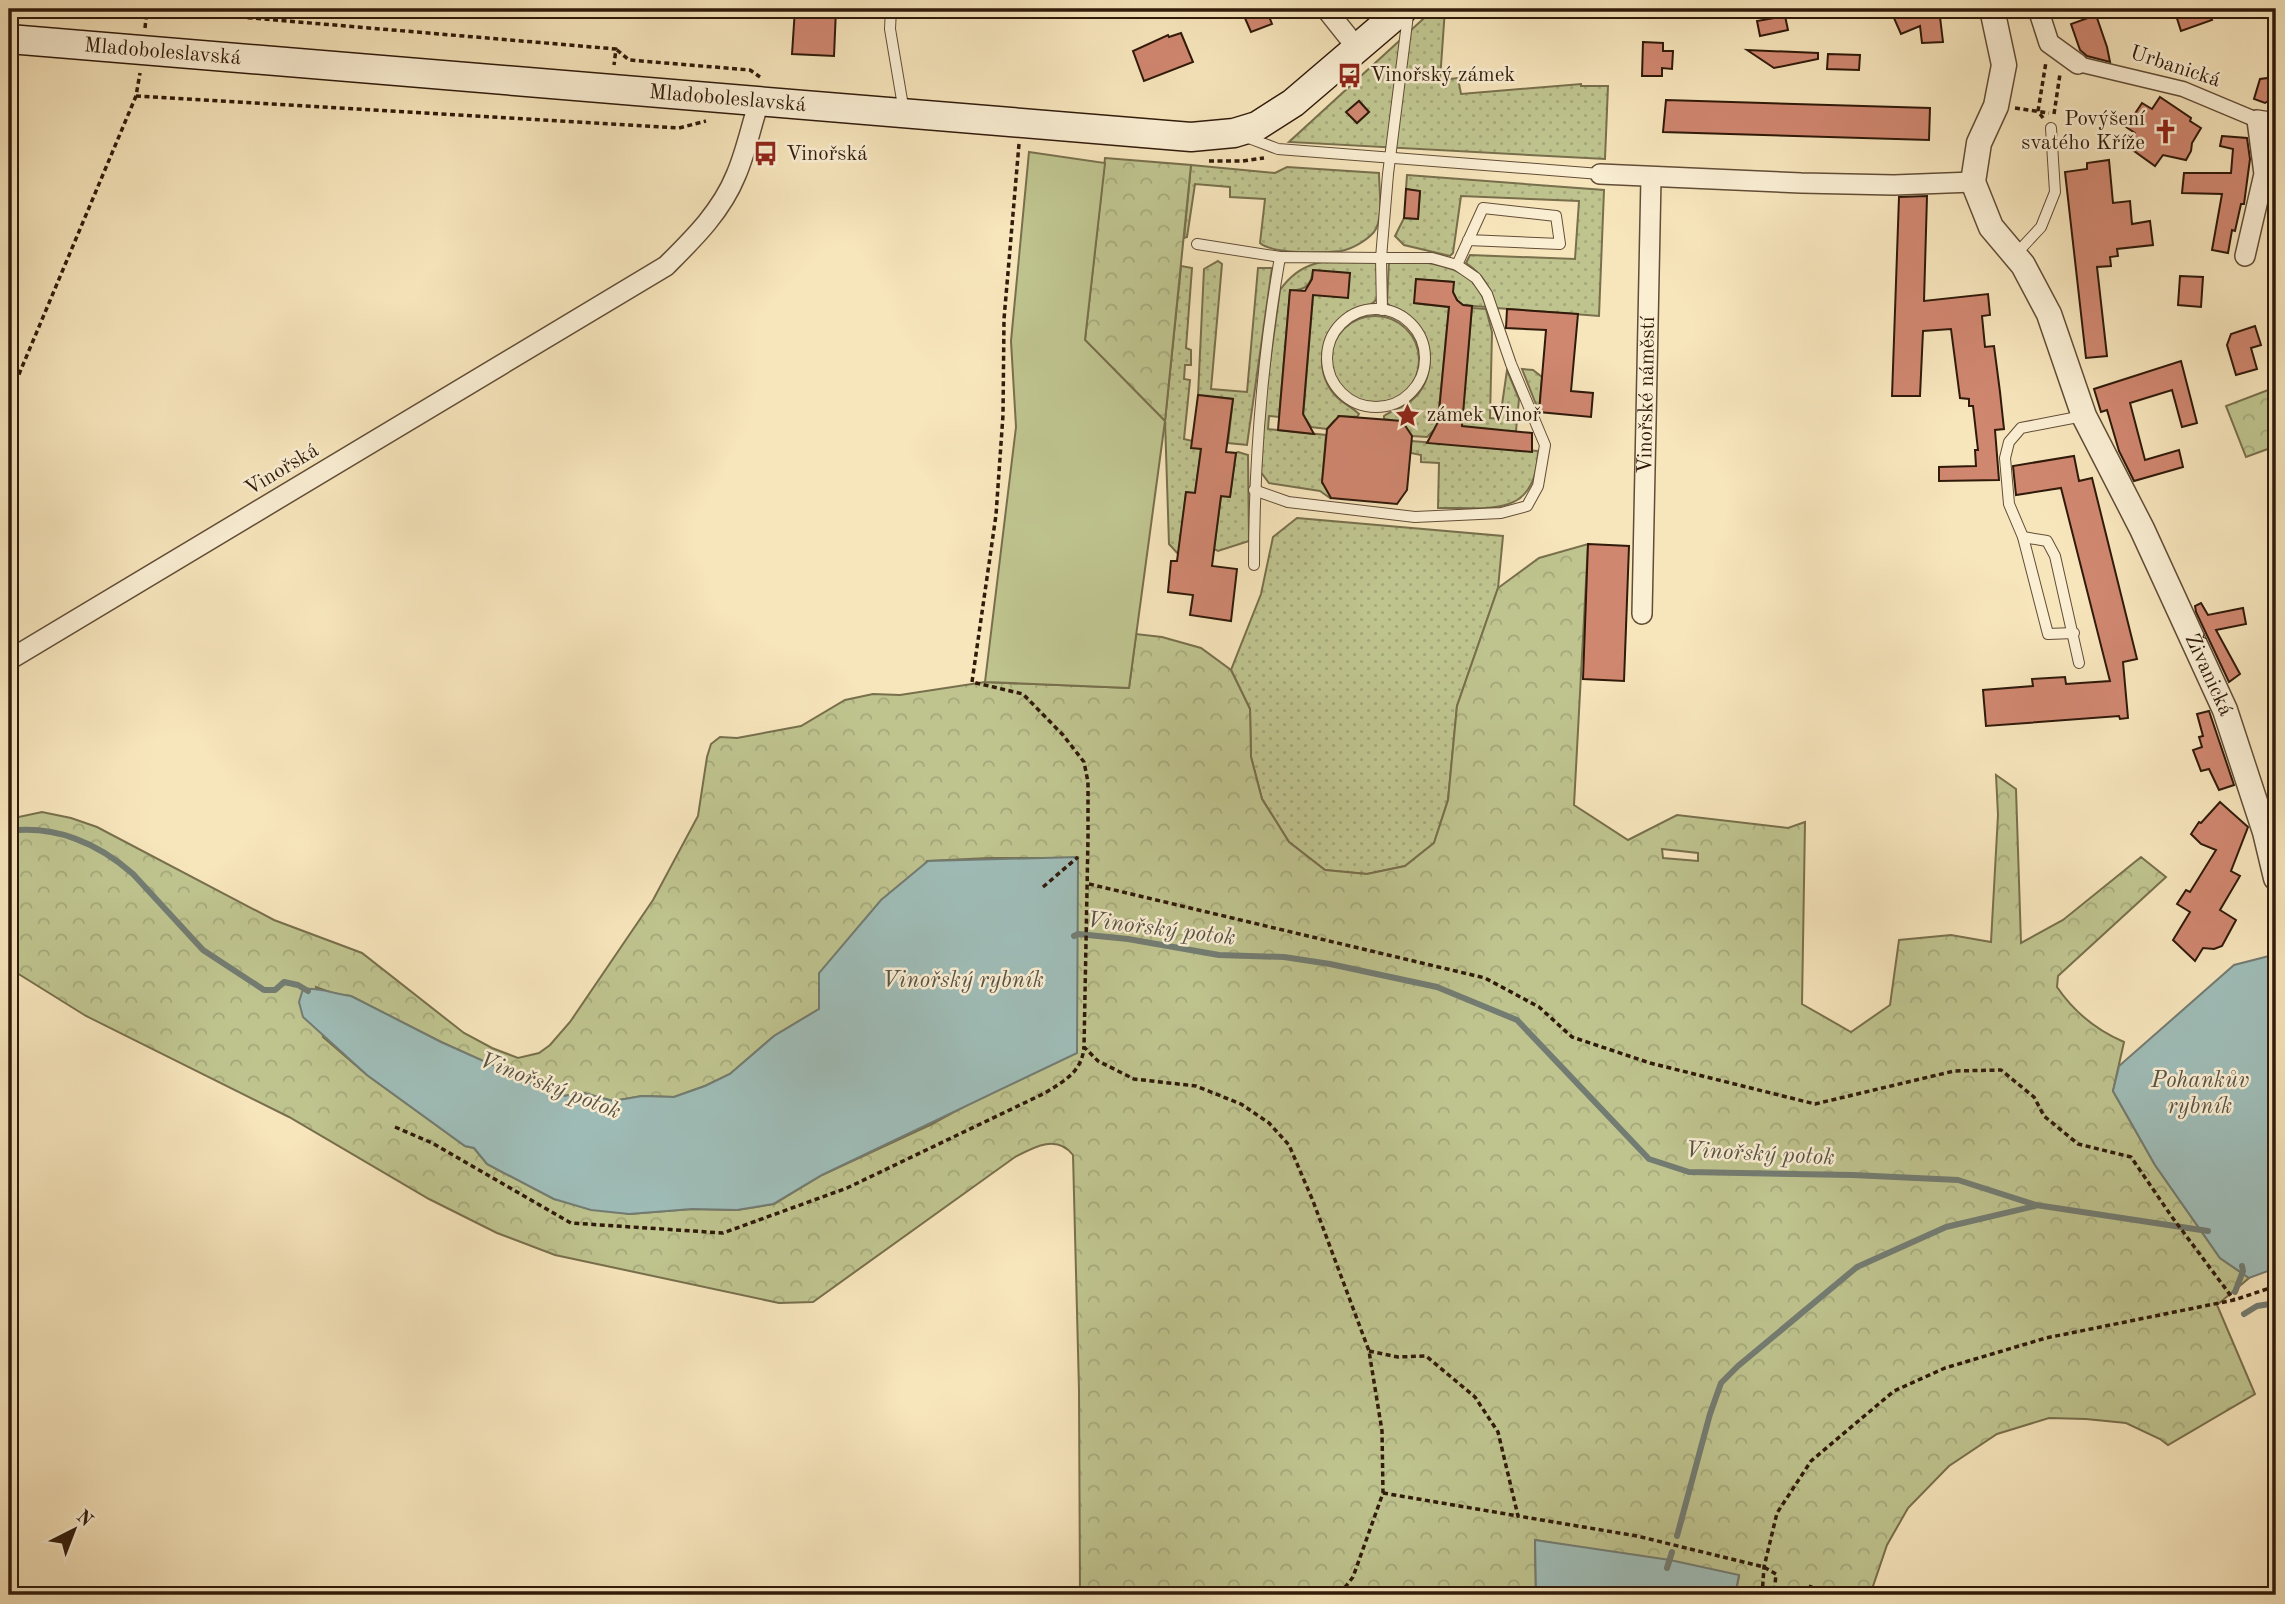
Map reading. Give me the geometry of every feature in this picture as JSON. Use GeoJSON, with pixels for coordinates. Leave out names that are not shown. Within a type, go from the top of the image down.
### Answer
{"type":"FeatureCollection","features":[{"type":"Feature","properties":{"kind":"main road","name":"Mladoboleslavská"},"geometry":{"type":"LineString","coordinates":[[9,39],[612,90],[764,94],[905,114],[1191,137],[1234,133],[1257,126],[1293,103],[1403,9]]}},
{"type":"Feature","properties":{"kind":"street"},"geometry":{"type":"LineString","coordinates":[[1326,9],[1357,48]]}},
{"type":"Feature","properties":{"kind":"street"},"geometry":{"type":"LineString","coordinates":[[1992,9],[2004,65],[1996,106],[1979,143],[1973,182],[1990,227],[2023,265],[2049,314],[2084,416]]}},
{"type":"Feature","properties":{"kind":"street"},"geometry":{"type":"LineString","coordinates":[[2038,9],[2063,53]]}},
{"type":"Feature","properties":{"kind":"street","name":"Urbanická"},"geometry":{"type":"LineString","coordinates":[[2063,53],[2183,89],[2267,122],[2264,174],[2245,256]]}},
{"type":"Feature","properties":{"kind":"street","name":"Vinořská"},"geometry":{"type":"LineString","coordinates":[[9,660],[666,266],[697,235],[724,200],[736,175],[764,94]]}},
{"type":"Feature","properties":{"kind":"street"},"geometry":{"type":"LineString","coordinates":[[1600,174],[1895,185],[1973,182]]}},
{"type":"Feature","properties":{"kind":"street","name":"Vinořské náměstí"},"geometry":{"type":"LineString","coordinates":[[1642,614],[1651,177]]}},
{"type":"Feature","properties":{"kind":"street","name":"Živanická"},"geometry":{"type":"LineString","coordinates":[[2084,416],[2169,585],[2225,710],[2265,832],[2276,878]]}},
{"type":"Feature","properties":{"kind":"lane"},"geometry":{"type":"LineString","coordinates":[[891,9],[890,29],[905,114]]}},
{"type":"Feature","properties":{"kind":"lane"},"geometry":{"type":"LineString","coordinates":[[1382,310],[1381,258],[1408,9]]}},
{"type":"Feature","properties":{"kind":"lane"},"geometry":{"type":"LineString","coordinates":[[2015,256],[2041,226],[2054,192],[2051,128]]}},
{"type":"Feature","properties":{"kind":"lane"},"geometry":{"type":"LineString","coordinates":[[1234,133],[1278,149],[1600,174]]}},
{"type":"Feature","properties":{"kind":"lane"},"geometry":{"type":"LineString","coordinates":[[1457,265],[1468,240],[1483,208],[1556,216],[1560,244],[1468,240]]}},
{"type":"Feature","properties":{"kind":"lane"},"geometry":{"type":"LineString","coordinates":[[1197,244],[1280,257],[1432,258],[1457,265],[1476,278],[1487,295],[1511,364],[1545,445],[1538,486],[1527,506],[1501,513],[1415,517],[1288,502],[1254,490]]}},
{"type":"Feature","properties":{"kind":"lane"},"geometry":{"type":"LineString","coordinates":[[1254,565],[1254,490],[1266,337],[1280,257]]}},
{"type":"Feature","properties":{"kind":"lane"},"geometry":{"type":"LineString","coordinates":[[1366,310],[1382,310],[1398,314],[1411,324],[1420,338],[1425,354],[1423,371],[1416,386],[1405,398],[1390,405],[1373,407],[1357,403],[1344,395],[1334,383],[1328,369],[1327,353],[1331,338],[1339,325],[1366,310]]}},
{"type":"Feature","properties":{"kind":"lane"},"geometry":{"type":"LineString","coordinates":[[2074,633],[2048,634],[2023,537],[2009,504],[2005,458],[2009,442],[2021,428],[2084,416]]}},
{"type":"Feature","properties":{"kind":"lane"},"geometry":{"type":"LineString","coordinates":[[2023,537],[2047,541],[2054,556],[2079,663]]}},
{"type":"Feature","properties":{"kind":"path"},"geometry":{"type":"LineString","coordinates":[[144,35],[147,9],[616,49],[629,60],[750,69],[764,94]]}},
{"type":"Feature","properties":{"kind":"path"},"geometry":{"type":"LineString","coordinates":[[1139,17],[1160,9]]}},
{"type":"Feature","properties":{"kind":"path"},"geometry":{"type":"LineString","coordinates":[[612,90],[616,49]]}},
{"type":"Feature","properties":{"kind":"path"},"geometry":{"type":"LineString","coordinates":[[2038,111],[2063,53]]}},
{"type":"Feature","properties":{"kind":"path"},"geometry":{"type":"LineString","coordinates":[[2054,114],[2063,53]]}},
{"type":"Feature","properties":{"kind":"path"},"geometry":{"type":"LineString","coordinates":[[9,398],[136,96],[141,62]]}},
{"type":"Feature","properties":{"kind":"path"},"geometry":{"type":"LineString","coordinates":[[136,96],[679,128],[707,121],[717,122]]}},
{"type":"Feature","properties":{"kind":"path"},"geometry":{"type":"LineString","coordinates":[[395,1127],[432,1143],[570,1223],[723,1233],[847,1188],[1045,1093],[1070,1078],[1081,1062],[1084,1047],[1088,884],[1088,782],[1084,762],[1063,735],[1023,694],[972,682],[996,515],[1003,415],[1004,319],[1019,145]]}},
{"type":"Feature","properties":{"kind":"path"},"geometry":{"type":"LineString","coordinates":[[1042,887],[1078,857]]}},
{"type":"Feature","properties":{"kind":"path"},"geometry":{"type":"LineString","coordinates":[[1088,884],[1485,978],[1539,1007],[1572,1037],[1650,1063],[1815,1104],[1954,1071],[2001,1070],[2034,1097],[2044,1116],[2078,1144],[2131,1157],[2234,1300]]}},
{"type":"Feature","properties":{"kind":"path"},"geometry":{"type":"LineString","coordinates":[[1084,1047],[1098,1060],[1134,1079],[1196,1086],[1241,1104],[1269,1124],[1289,1145],[1369,1351],[1382,1431],[1383,1493],[1353,1577],[1339,1595]]}},
{"type":"Feature","properties":{"kind":"path"},"geometry":{"type":"LineString","coordinates":[[1762,1595],[1764,1567],[1777,1513],[1811,1461],[1894,1391],[1945,1367],[2046,1338],[2234,1300],[2276,1286]]}},
{"type":"Feature","properties":{"kind":"path"},"geometry":{"type":"LineString","coordinates":[[1369,1351],[1398,1357],[1426,1356],[1475,1397],[1498,1432],[1518,1517]]}},
{"type":"Feature","properties":{"kind":"path"},"geometry":{"type":"LineString","coordinates":[[1383,1493],[1637,1536],[1764,1567],[1776,1574],[1774,1595]]}},
{"type":"Feature","properties":{"kind":"path"},"geometry":{"type":"LineString","coordinates":[[1808,1595],[1811,1585]]}},
{"type":"Feature","properties":{"kind":"green space"},"geometry":{"type":"Polygon","coordinates":[[[1434,9],[1445,9],[1440,80],[1458,78],[1461,94],[1581,84],[1608,86],[1605,159],[1289,142],[1434,9]],[[1359,101],[1347,112],[1357,123],[1369,112],[1359,101]]]}},
{"type":"Feature","properties":{"kind":"green space"},"geometry":{"type":"Polygon","coordinates":[[[1029,152],[1105,163],[1085,340],[1165,421],[1129,688],[985,682],[1016,427],[1011,341],[1029,152]]]}},
{"type":"Feature","properties":{"kind":"green space"},"geometry":{"type":"Polygon","coordinates":[[[1105,158],[1191,165],[1165,421],[1085,340],[1105,158]]]}},
{"type":"Feature","properties":{"kind":"green space"},"geometry":{"type":"Polygon","coordinates":[[[1191,165],[1275,173],[1287,167],[1379,173],[1379,220],[1374,232],[1363,241],[1341,251],[1275,249],[1260,243],[1265,199],[1230,197],[1230,187],[1195,184],[1187,237],[1184,238],[1191,165]]]}},
{"type":"Feature","properties":{"kind":"green space"},"geometry":{"type":"Polygon","coordinates":[[[1407,175],[1604,190],[1599,316],[1496,308],[1485,282],[1466,263],[1470,255],[1575,259],[1579,201],[1461,196],[1453,253],[1450,256],[1404,245],[1395,236],[1404,218],[1418,219],[1420,191],[1406,189],[1407,175]]]}},
{"type":"Feature","properties":{"kind":"green space"},"geometry":{"type":"Polygon","coordinates":[[[1404,259],[1443,266],[1465,276],[1474,283],[1486,307],[1460,305],[1453,294],[1453,282],[1416,279],[1415,303],[1449,307],[1437,430],[1427,437],[1412,436],[1403,427],[1403,422],[1384,419],[1384,416],[1405,405],[1420,392],[1430,361],[1426,340],[1421,331],[1411,319],[1387,303],[1389,261],[1404,259]]]}},
{"type":"Feature","properties":{"kind":"green space"},"geometry":{"type":"Polygon","coordinates":[[[1378,260],[1377,298],[1372,304],[1339,320],[1326,340],[1322,362],[1327,384],[1337,397],[1359,414],[1357,417],[1338,416],[1337,422],[1334,421],[1327,429],[1311,427],[1303,418],[1313,270],[1311,280],[1306,286],[1290,291],[1279,417],[1269,416],[1268,429],[1326,435],[1322,483],[1331,492],[1330,498],[1320,491],[1269,483],[1260,471],[1259,442],[1280,290],[1290,278],[1312,265],[1336,261],[1378,260]]]}},
{"type":"Feature","properties":{"kind":"green space"},"geometry":{"type":"Polygon","coordinates":[[[1218,261],[1222,264],[1211,389],[1247,392],[1258,268],[1272,268],[1247,445],[1228,443],[1233,399],[1198,395],[1204,269],[1218,261]]]}},
{"type":"Feature","properties":{"kind":"green space"},"geometry":{"type":"Polygon","coordinates":[[[1181,266],[1192,268],[1186,348],[1191,350],[1191,365],[1185,365],[1184,379],[1190,380],[1184,439],[1192,441],[1201,449],[1195,493],[1186,492],[1179,555],[1169,544],[1165,421],[1181,266]]]}},
{"type":"Feature","properties":{"kind":"green space"},"geometry":{"type":"Polygon","coordinates":[[[1472,308],[1486,309],[1492,332],[1490,418],[1500,419],[1507,370],[1519,399],[1516,431],[1461,432],[1472,308]]]}},
{"type":"Feature","properties":{"kind":"green space"},"geometry":{"type":"Polygon","coordinates":[[[1375,316],[1392,320],[1406,329],[1415,343],[1419,360],[1415,377],[1406,391],[1392,400],[1375,404],[1358,400],[1344,391],[1335,377],[1331,360],[1335,343],[1344,329],[1358,320],[1375,316]]]}},
{"type":"Feature","properties":{"kind":"green space"},"geometry":{"type":"Polygon","coordinates":[[[1522,369],[1533,370],[1542,377],[1539,412],[1522,369]]]}},
{"type":"Feature","properties":{"kind":"green space"},"geometry":{"type":"Polygon","coordinates":[[[2276,387],[2276,446],[2246,457],[2226,406],[2276,387]]]}},
{"type":"Feature","properties":{"kind":"green space"},"geometry":{"type":"Polygon","coordinates":[[[1411,441],[1538,451],[1535,473],[1529,488],[1519,499],[1507,505],[1438,508],[1439,463],[1421,462],[1421,455],[1411,453],[1411,441]]]}},
{"type":"Feature","properties":{"kind":"green space"},"geometry":{"type":"Polygon","coordinates":[[[1238,452],[1248,455],[1249,541],[1218,551],[1214,549],[1221,496],[1230,497],[1238,452]]]}},
{"type":"Feature","properties":{"kind":"green space"},"geometry":{"type":"Polygon","coordinates":[[[1297,518],[1503,536],[1498,588],[1457,706],[1448,800],[1434,843],[1405,866],[1367,874],[1325,870],[1289,842],[1262,799],[1251,757],[1250,709],[1231,670],[1261,594],[1273,537],[1297,518]]]}},
{"type":"Feature","properties":{"kind":"green space"},"geometry":{"type":"Polygon","coordinates":[[[1588,544],[1574,805],[1628,840],[1677,815],[1788,828],[1805,822],[1802,1004],[1851,1032],[1890,1005],[1899,940],[1951,935],[1991,942],[1998,815],[1996,775],[2016,789],[2021,943],[2063,920],[2141,857],[2166,877],[2058,976],[2057,987],[2086,1019],[2124,1042],[2113,1091],[2155,1165],[2220,1258],[2249,1278],[2217,1305],[2255,1394],[2168,1445],[2126,1423],[2086,1419],[2049,1418],[1997,1434],[1949,1466],[1908,1508],[1887,1545],[1870,1595],[1735,1595],[1739,1576],[1535,1540],[1536,1595],[1080,1595],[1079,1390],[1073,1155],[1067,1149],[1060,1145],[1045,1144],[1015,1157],[813,1302],[779,1303],[555,1255],[497,1233],[429,1199],[289,1117],[86,1016],[9,968],[9,819],[42,812],[97,827],[274,920],[362,953],[464,1033],[492,1048],[518,1058],[539,1053],[550,1045],[570,1022],[653,900],[698,816],[707,757],[711,744],[720,737],[737,738],[801,726],[845,700],[873,694],[900,695],[985,682],[1129,688],[1136,634],[1162,637],[1201,648],[1231,670],[1250,709],[1251,757],[1262,799],[1289,842],[1325,870],[1367,874],[1405,866],[1434,843],[1448,800],[1457,706],[1498,588],[1539,558],[1588,544]],[[1662,849],[1663,858],[1698,861],[1698,853],[1662,849]],[[1078,858],[927,861],[819,1009],[774,1036],[730,1074],[674,1097],[642,1096],[613,1101],[580,1092],[565,1096],[441,1042],[351,996],[316,987],[323,1037],[367,1075],[465,1146],[474,1148],[487,1164],[554,1199],[629,1214],[692,1209],[737,1210],[774,1204],[822,1175],[967,1105],[1078,858]]]}},
{"type":"Feature","properties":{"kind":"water","name":"Vinořský rybník"},"geometry":{"type":"Polygon","coordinates":[[[1078,857],[1077,1053],[822,1175],[773,1204],[737,1210],[692,1209],[629,1214],[591,1210],[554,1199],[487,1164],[474,1148],[465,1146],[367,1075],[303,1017],[299,1002],[303,989],[351,996],[441,1042],[565,1096],[580,1092],[613,1101],[642,1096],[674,1097],[730,1074],[774,1036],[819,1009],[819,973],[881,900],[928,861],[1078,857]]]}},
{"type":"Feature","properties":{"kind":"water","name":"Pohankův rybník"},"geometry":{"type":"Polygon","coordinates":[[[2273,955],[2276,967],[2276,1268],[2249,1278],[2220,1258],[2155,1165],[2113,1091],[2119,1066],[2234,965],[2273,955]]]}},
{"type":"Feature","properties":{"kind":"water"},"geometry":{"type":"Polygon","coordinates":[[[1535,1540],[1670,1560],[1739,1575],[1735,1595],[1536,1595],[1535,1540]]]}},
{"type":"Feature","properties":{"kind":"building"},"geometry":{"type":"Polygon","coordinates":[[[795,9],[836,9],[834,56],[792,54],[795,9]]]}},
{"type":"Feature","properties":{"kind":"building"},"geometry":{"type":"Polygon","coordinates":[[[1241,9],[1266,9],[1272,24],[1251,32],[1241,9]]]}},
{"type":"Feature","properties":{"kind":"building"},"geometry":{"type":"Polygon","coordinates":[[[1890,9],[1960,9],[1940,17],[1943,42],[1922,43],[1920,26],[1901,34],[1890,9]]]}},
{"type":"Feature","properties":{"kind":"building"},"geometry":{"type":"Polygon","coordinates":[[[2174,9],[2207,9],[2212,20],[2181,31],[2174,9]]]}},
{"type":"Feature","properties":{"kind":"building"},"geometry":{"type":"Polygon","coordinates":[[[2096,15],[2110,62],[2087,56],[2080,50],[2071,24],[2096,15]]]}},
{"type":"Feature","properties":{"kind":"building"},"geometry":{"type":"Polygon","coordinates":[[[1785,16],[1788,30],[1760,36],[1757,21],[1785,16]]]}},
{"type":"Feature","properties":{"kind":"building"},"geometry":{"type":"Polygon","coordinates":[[[1181,33],[1193,62],[1144,81],[1133,51],[1168,35],[1169,37],[1181,33]]]}},
{"type":"Feature","properties":{"kind":"building"},"geometry":{"type":"Polygon","coordinates":[[[1643,42],[1663,43],[1663,51],[1673,51],[1672,69],[1662,68],[1662,76],[1642,76],[1643,42]]]}},
{"type":"Feature","properties":{"kind":"building"},"geometry":{"type":"Polygon","coordinates":[[[1747,50],[1818,53],[1818,59],[1774,68],[1747,50]]]}},
{"type":"Feature","properties":{"kind":"building"},"geometry":{"type":"Polygon","coordinates":[[[1828,54],[1860,55],[1859,70],[1827,69],[1828,54]]]}},
{"type":"Feature","properties":{"kind":"building"},"geometry":{"type":"Polygon","coordinates":[[[2276,77],[2276,96],[2265,103],[2254,99],[2260,79],[2276,77]]]}},
{"type":"Feature","properties":{"kind":"building","name":"Povýšení svatého Kříže"},"geometry":{"type":"Polygon","coordinates":[[[2160,97],[2201,128],[2186,160],[2163,155],[2155,166],[2127,146],[2135,133],[2126,127],[2142,103],[2152,109],[2160,97]]]}},
{"type":"Feature","properties":{"kind":"building"},"geometry":{"type":"Polygon","coordinates":[[[1666,100],[1930,108],[1929,140],[1663,132],[1666,100]]]}},
{"type":"Feature","properties":{"kind":"building"},"geometry":{"type":"Polygon","coordinates":[[[1359,101],[1369,112],[1357,123],[1346,112],[1359,101]]]}},
{"type":"Feature","properties":{"kind":"building"},"geometry":{"type":"Polygon","coordinates":[[[2222,136],[2247,138],[2250,159],[2244,204],[2241,204],[2235,231],[2232,230],[2228,253],[2212,250],[2222,194],[2182,193],[2184,173],[2231,173],[2233,149],[2220,146],[2222,136]]]}},
{"type":"Feature","properties":{"kind":"building"},"geometry":{"type":"Polygon","coordinates":[[[2109,160],[2113,203],[2130,201],[2132,224],[2150,221],[2153,245],[2117,249],[2118,256],[2110,257],[2111,266],[2097,267],[2107,356],[2086,358],[2065,172],[2087,169],[2087,163],[2109,160]]]}},
{"type":"Feature","properties":{"kind":"building"},"geometry":{"type":"Polygon","coordinates":[[[1406,189],[1420,191],[1418,219],[1404,218],[1406,189]]]}},
{"type":"Feature","properties":{"kind":"building"},"geometry":{"type":"Polygon","coordinates":[[[1927,196],[1924,301],[1988,294],[1990,315],[1982,316],[1985,347],[1994,346],[2004,429],[1995,430],[1999,480],[1939,481],[1939,467],[1976,466],[1975,450],[1978,450],[1973,406],[1969,406],[1969,399],[1960,398],[1951,329],[1923,331],[1920,396],[1892,396],[1899,197],[1927,196]]]}},
{"type":"Feature","properties":{"kind":"building"},"geometry":{"type":"Polygon","coordinates":[[[1313,270],[1350,273],[1348,298],[1313,295],[1303,414],[1314,434],[1278,430],[1290,290],[1305,291],[1312,279],[1313,270]]]}},
{"type":"Feature","properties":{"kind":"building"},"geometry":{"type":"Polygon","coordinates":[[[2180,276],[2203,277],[2201,307],[2178,305],[2180,276]]]}},
{"type":"Feature","properties":{"kind":"building"},"geometry":{"type":"Polygon","coordinates":[[[1416,279],[1454,282],[1453,292],[1457,300],[1463,305],[1472,306],[1462,426],[1532,433],[1532,452],[1427,443],[1438,422],[1449,307],[1414,303],[1416,279]]]}},
{"type":"Feature","properties":{"kind":"building"},"geometry":{"type":"Polygon","coordinates":[[[1507,309],[1578,314],[1571,391],[1593,393],[1591,417],[1539,412],[1546,330],[1506,328],[1507,309]]]}},
{"type":"Feature","properties":{"kind":"building"},"geometry":{"type":"Polygon","coordinates":[[[2255,326],[2261,345],[2251,348],[2257,369],[2236,375],[2227,345],[2231,334],[2255,326]]]}},
{"type":"Feature","properties":{"kind":"building"},"geometry":{"type":"Polygon","coordinates":[[[2181,361],[2197,423],[2182,427],[2172,390],[2130,403],[2145,460],[2179,450],[2183,467],[2134,481],[2119,451],[2107,410],[2101,412],[2094,389],[2181,361]]]}},
{"type":"Feature","properties":{"kind":"building"},"geometry":{"type":"Polygon","coordinates":[[[1198,395],[1233,399],[1226,452],[1236,453],[1230,497],[1221,496],[1212,566],[1237,569],[1231,621],[1190,615],[1193,595],[1168,592],[1171,561],[1177,561],[1186,492],[1195,493],[1201,449],[1191,448],[1198,395]]]}},
{"type":"Feature","properties":{"kind":"building"},"geometry":{"type":"Polygon","coordinates":[[[1339,416],[1402,421],[1412,436],[1407,490],[1397,504],[1331,498],[1322,482],[1327,429],[1339,416]]]}},
{"type":"Feature","properties":{"kind":"building"},"geometry":{"type":"Polygon","coordinates":[[[2074,456],[2079,481],[2092,478],[2137,659],[2123,662],[2128,718],[2120,719],[2119,716],[1986,726],[1983,690],[2033,686],[2032,679],[2065,677],[2066,684],[2110,681],[2061,488],[2016,495],[2013,466],[2074,456]]]}},
{"type":"Feature","properties":{"kind":"building"},"geometry":{"type":"Polygon","coordinates":[[[1588,544],[1629,546],[1624,681],[1583,679],[1588,544]]]}},
{"type":"Feature","properties":{"kind":"building"},"geometry":{"type":"Polygon","coordinates":[[[2201,603],[2208,615],[2243,608],[2246,624],[2216,630],[2240,674],[2229,682],[2196,612],[2195,606],[2201,603]]]}},
{"type":"Feature","properties":{"kind":"building"},"geometry":{"type":"Polygon","coordinates":[[[2209,711],[2234,785],[2219,790],[2209,769],[2201,771],[2193,750],[2202,747],[2199,737],[2203,736],[2197,714],[2209,711]]]}},
{"type":"Feature","properties":{"kind":"building"},"geometry":{"type":"Polygon","coordinates":[[[2220,802],[2248,827],[2231,871],[2240,876],[2220,910],[2236,920],[2222,946],[2214,949],[2203,948],[2195,961],[2173,940],[2190,912],[2177,904],[2186,890],[2190,892],[2216,850],[2201,844],[2191,834],[2199,822],[2201,823],[2220,802]]]}},
{"type":"Feature","properties":{"kind":"waterway","name":"Vinořský potok"},"geometry":{"type":"LineString","coordinates":[[9,831],[43,831],[91,845],[133,874],[203,950],[264,990],[275,990],[284,982],[298,985],[308,991]]}},
{"type":"Feature","properties":{"kind":"waterway","name":"Vinořský potok"},"geometry":{"type":"LineString","coordinates":[[1074,936],[1078,934],[1128,939],[1219,955],[1284,957],[1437,987],[1517,1020],[1649,1159],[1689,1172],[1958,1180],[2036,1205],[2208,1231]]}},
{"type":"Feature","properties":{"kind":"waterway"},"geometry":{"type":"LineString","coordinates":[[1677,1536],[1721,1383],[1738,1366],[1857,1267],[1946,1227],[2035,1206]]}},
{"type":"Feature","properties":{"kind":"waterway","name":"Vinořský potok"},"geometry":{"type":"LineString","coordinates":[[2235,1292],[2243,1271],[2242,1266]]}},
{"type":"Feature","properties":{"kind":"waterway","name":"Vinořský potok"},"geometry":{"type":"LineString","coordinates":[[2244,1314],[2257,1306],[2276,1303]]}},
{"type":"Feature","properties":{"kind":"waterway"},"geometry":{"type":"LineString","coordinates":[[1667,1568],[1672,1552]]}},
{"type":"Feature","properties":{"kind":"place","name":"Vinořský zámek"},"geometry":{"type":"Point","coordinates":[1350,75]}},
{"type":"Feature","properties":{"kind":"place","name":"Povýšení svatého Kříže"},"geometry":{"type":"Point","coordinates":[2165,131]}},
{"type":"Feature","properties":{"kind":"place","name":"Vinořská"},"geometry":{"type":"Point","coordinates":[766,154]}},
{"type":"Feature","properties":{"kind":"place","name":"zámek Vinoř"},"geometry":{"type":"Point","coordinates":[1407,415]}}]}
